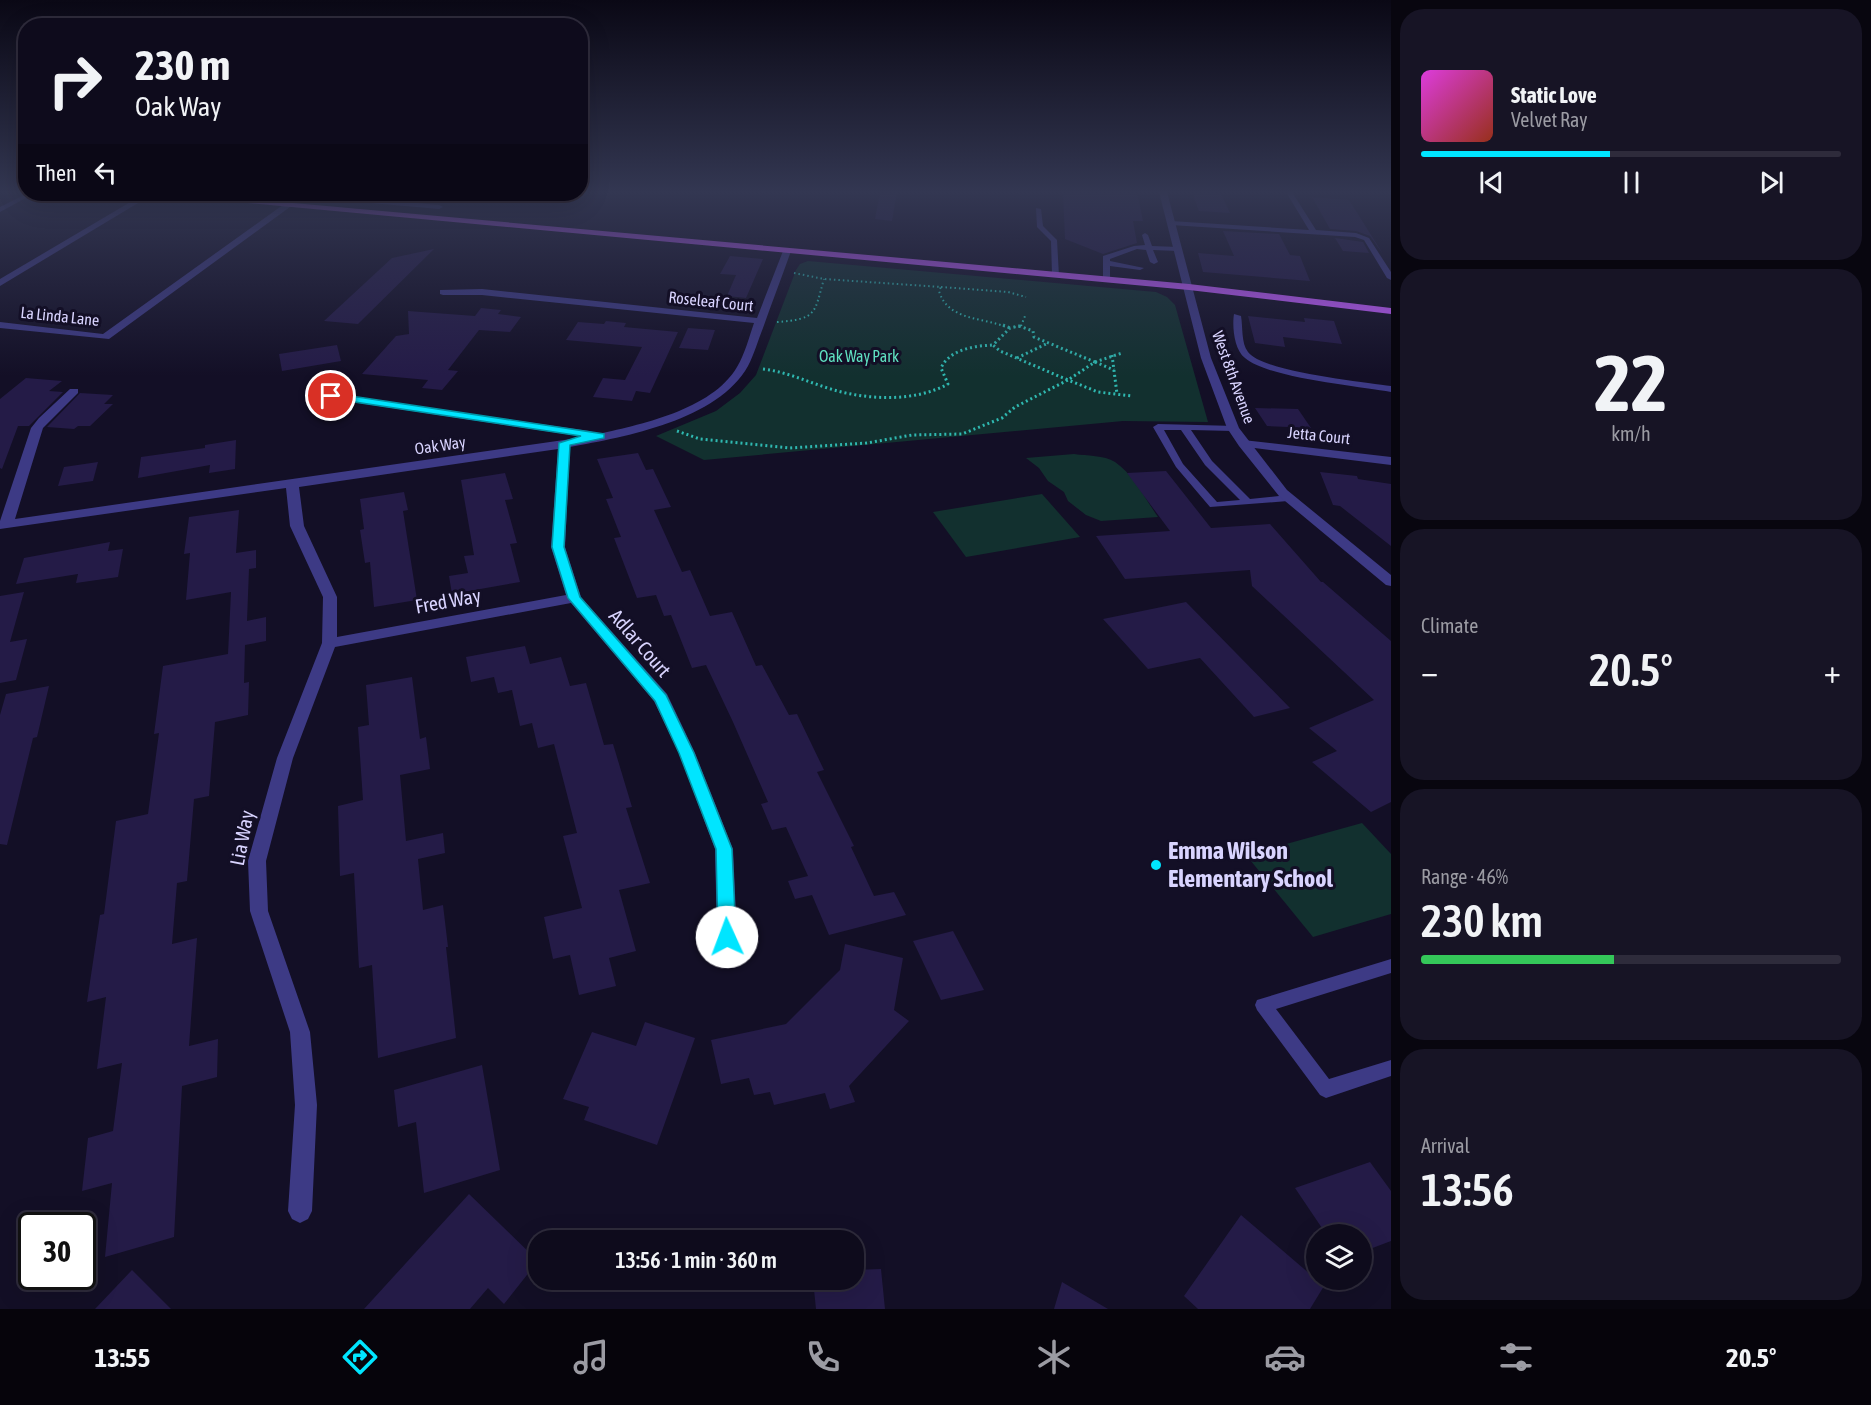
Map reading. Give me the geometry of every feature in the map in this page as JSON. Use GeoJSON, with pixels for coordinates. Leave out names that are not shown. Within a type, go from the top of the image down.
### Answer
{"type":"FeatureCollection","features":[{"type":"Feature","properties":{"kind":"main road"},"geometry":{"type":"LineString","coordinates":[[811,253],[1189,286],[1391,311]]}},
{"type":"Feature","properties":{"kind":"street","name":"La Linda Lane"},"geometry":{"type":"LineString","coordinates":[[0,283],[50,253]]}},
{"type":"Feature","properties":{"kind":"street","name":"La Linda Lane"},"geometry":{"type":"LineString","coordinates":[[0,325],[105,336],[221,253]]}},
{"type":"Feature","properties":{"kind":"street","name":"Oak Way"},"geometry":{"type":"LineString","coordinates":[[3,525],[564,443],[639,428],[675,416],[719,394],[733,381],[743,366],[786,253]]}},
{"type":"Feature","properties":{"kind":"street","name":"West 8th Avenue"},"geometry":{"type":"LineString","coordinates":[[1179,253],[1206,358],[1233,428],[1243,444],[1288,498],[1391,582]]}},
{"type":"Feature","properties":{"kind":"street","name":"Roseleaf Court"},"geometry":{"type":"LineString","coordinates":[[443,292],[482,292],[760,321]]}},
{"type":"Feature","properties":{"kind":"street"},"geometry":{"type":"LineString","coordinates":[[3,525],[38,428],[43,420],[74,391]]}},
{"type":"Feature","properties":{"kind":"street"},"geometry":{"type":"LineString","coordinates":[[309,393],[601,436]]}},
{"type":"Feature","properties":{"kind":"street","name":"Adlar Court"},"geometry":{"type":"LineString","coordinates":[[564,443],[558,547],[574,598],[661,698],[687,753],[724,849],[727,937]]}},
{"type":"Feature","properties":{"kind":"street","name":"Jetta Court"},"geometry":{"type":"LineString","coordinates":[[1243,444],[1391,461]]}},
{"type":"Feature","properties":{"kind":"street","name":"Lia Way"},"geometry":{"type":"LineString","coordinates":[[292,484],[297,526],[330,597],[329,643],[285,758],[256,861],[259,911],[300,1032],[306,1105],[300,1211]]}},
{"type":"Feature","properties":{"kind":"street","name":"Fred Way"},"geometry":{"type":"LineString","coordinates":[[329,643],[574,598]]}},
{"type":"Feature","properties":{"kind":"lane"},"geometry":{"type":"LineString","coordinates":[[1055,253],[1056,274]]}},
{"type":"Feature","properties":{"kind":"lane"},"geometry":{"type":"LineString","coordinates":[[1106,279],[1106,258],[1120,253]]}},
{"type":"Feature","properties":{"kind":"lane"},"geometry":{"type":"LineString","coordinates":[[1140,257],[1146,253]]}},
{"type":"Feature","properties":{"kind":"lane"},"geometry":{"type":"LineString","coordinates":[[1151,253],[1154,262]]}},
{"type":"Feature","properties":{"kind":"lane"},"geometry":{"type":"LineString","coordinates":[[1376,253],[1391,278]]}},
{"type":"Feature","properties":{"kind":"lane"},"geometry":{"type":"LineString","coordinates":[[1107,263],[1140,268]]}},
{"type":"Feature","properties":{"kind":"lane"},"geometry":{"type":"LineString","coordinates":[[1237,316],[1243,351],[1248,358],[1264,365],[1391,389]]}},
{"type":"Feature","properties":{"kind":"lane"},"geometry":{"type":"LineString","coordinates":[[1233,428],[1158,427],[1179,465],[1214,505],[1288,498]]}},
{"type":"Feature","properties":{"kind":"lane"},"geometry":{"type":"LineString","coordinates":[[1184,427],[1208,463],[1248,502]]}},
{"type":"Feature","properties":{"kind":"lane"},"geometry":{"type":"LineString","coordinates":[[1391,966],[1263,1005],[1326,1089],[1391,1068]]}},
{"type":"Feature","properties":{"kind":"path"},"geometry":{"type":"LineString","coordinates":[[793,273],[824,279],[878,281],[910,286],[1008,292],[1026,297]]}},
{"type":"Feature","properties":{"kind":"path"},"geometry":{"type":"LineString","coordinates":[[776,322],[799,320],[811,313],[820,301],[824,279]]}},
{"type":"Feature","properties":{"kind":"path"},"geometry":{"type":"LineString","coordinates":[[941,287],[939,291],[941,298],[957,315],[992,321],[1010,328],[1021,326],[1033,331],[1034,337],[1114,370]]}},
{"type":"Feature","properties":{"kind":"path"},"geometry":{"type":"LineString","coordinates":[[1021,326],[1025,316]]}},
{"type":"Feature","properties":{"kind":"path"},"geometry":{"type":"LineString","coordinates":[[762,369],[784,372],[802,380],[848,393],[883,396],[917,395],[941,390],[948,384],[941,368],[947,358],[971,347],[993,345],[1010,328]]}},
{"type":"Feature","properties":{"kind":"path"},"geometry":{"type":"LineString","coordinates":[[1017,358],[1049,343]]}},
{"type":"Feature","properties":{"kind":"path"},"geometry":{"type":"LineString","coordinates":[[993,345],[999,351],[1098,392],[1132,396]]}},
{"type":"Feature","properties":{"kind":"path"},"geometry":{"type":"LineString","coordinates":[[673,430],[700,439],[790,448],[867,443],[912,435],[962,434],[1002,418],[1015,408],[1096,363],[1122,353]]}},
{"type":"Feature","properties":{"kind":"path"},"geometry":{"type":"LineString","coordinates":[[1112,355],[1117,394]]}},
{"type":"Feature","properties":{"kind":"green space","name":"Oak Way Park"},"geometry":{"type":"Polygon","coordinates":[[[808,261],[1156,292],[1167,297],[1175,305],[1208,422],[1123,421],[704,460],[656,436],[716,411],[740,393],[756,375],[796,270],[800,264],[808,261]]]}},
{"type":"Feature","properties":{"kind":"green space"},"geometry":{"type":"Polygon","coordinates":[[[1074,454],[1101,457],[1122,467],[1158,517],[1101,521],[1086,515],[1068,501],[1064,492],[1048,481],[1039,468],[1026,458],[1074,454]]]}},
{"type":"Feature","properties":{"kind":"green space"},"geometry":{"type":"Polygon","coordinates":[[[1042,494],[1080,537],[966,557],[933,512],[1042,494]]]}},
{"type":"Feature","properties":{"kind":"green space"},"geometry":{"type":"Polygon","coordinates":[[[1362,823],[1391,854],[1391,914],[1313,937],[1246,855],[1362,823]]]}},
{"type":"Feature","properties":{"kind":"building"},"geometry":{"type":"Polygon","coordinates":[[[415,253],[430,253],[358,324],[324,321],[392,258],[415,253]]]}},
{"type":"Feature","properties":{"kind":"building"},"geometry":{"type":"Polygon","coordinates":[[[1198,253],[1234,256],[1233,253],[1289,253],[1300,256],[1310,281],[1203,272],[1198,253]]]}},
{"type":"Feature","properties":{"kind":"building"},"geometry":{"type":"Polygon","coordinates":[[[730,256],[763,259],[746,298],[727,296],[736,275],[720,274],[730,256]]]}},
{"type":"Feature","properties":{"kind":"building"},"geometry":{"type":"Polygon","coordinates":[[[481,308],[501,310],[498,314],[521,317],[510,332],[479,330],[448,370],[458,371],[442,390],[422,388],[428,380],[362,374],[396,336],[409,334],[408,311],[475,316],[481,308]]]}},
{"type":"Feature","properties":{"kind":"building"},"geometry":{"type":"Polygon","coordinates":[[[1248,316],[1305,322],[1304,318],[1334,321],[1342,344],[1283,337],[1285,347],[1255,343],[1248,316]]]}},
{"type":"Feature","properties":{"kind":"building"},"geometry":{"type":"Polygon","coordinates":[[[606,321],[626,323],[624,327],[678,332],[650,393],[636,391],[632,401],[593,397],[603,378],[625,380],[642,347],[566,340],[578,322],[604,324],[606,321]]]}},
{"type":"Feature","properties":{"kind":"building"},"geometry":{"type":"Polygon","coordinates":[[[688,328],[715,330],[708,350],[679,348],[688,328]]]}},
{"type":"Feature","properties":{"kind":"building"},"geometry":{"type":"Polygon","coordinates":[[[337,345],[341,361],[282,371],[279,354],[337,345]]]}},
{"type":"Feature","properties":{"kind":"building"},"geometry":{"type":"Polygon","coordinates":[[[26,378],[62,381],[49,391],[63,392],[29,426],[18,426],[2,469],[0,468],[0,399],[26,378]]]}},
{"type":"Feature","properties":{"kind":"building"},"geometry":{"type":"Polygon","coordinates":[[[80,393],[113,395],[104,404],[113,404],[90,426],[78,426],[74,429],[47,427],[80,393]]]}},
{"type":"Feature","properties":{"kind":"building"},"geometry":{"type":"Polygon","coordinates":[[[1255,408],[1298,409],[1311,428],[1267,426],[1255,408]]]}},
{"type":"Feature","properties":{"kind":"building"},"geometry":{"type":"Polygon","coordinates":[[[236,440],[235,469],[209,473],[210,465],[138,478],[141,457],[205,448],[205,445],[236,440]]]}},
{"type":"Feature","properties":{"kind":"building"},"geometry":{"type":"Polygon","coordinates":[[[638,453],[646,470],[653,469],[671,507],[654,510],[682,572],[690,570],[710,616],[732,612],[756,666],[762,665],[789,715],[797,714],[824,770],[817,772],[854,846],[851,847],[874,896],[894,892],[906,915],[829,935],[812,895],[795,899],[788,881],[808,876],[786,827],[772,830],[761,804],[768,802],[706,665],[692,668],[671,615],[664,616],[656,595],[637,598],[614,538],[621,537],[606,499],[613,498],[597,459],[638,453]]]}},
{"type":"Feature","properties":{"kind":"building"},"geometry":{"type":"Polygon","coordinates":[[[98,462],[93,481],[58,486],[64,467],[98,462]]]}},
{"type":"Feature","properties":{"kind":"building"},"geometry":{"type":"Polygon","coordinates":[[[1166,471],[1211,528],[1270,524],[1321,582],[1391,641],[1391,802],[1371,812],[1312,762],[1337,751],[1309,728],[1374,700],[1252,586],[1250,570],[1125,579],[1096,536],[1170,531],[1127,473],[1166,471]]]}},
{"type":"Feature","properties":{"kind":"building"},"geometry":{"type":"Polygon","coordinates":[[[1320,472],[1357,476],[1358,479],[1391,484],[1391,546],[1340,506],[1333,505],[1320,472]]]}},
{"type":"Feature","properties":{"kind":"building"},"geometry":{"type":"Polygon","coordinates":[[[505,473],[513,499],[505,500],[517,543],[510,544],[520,582],[452,594],[449,576],[468,573],[464,556],[474,555],[461,480],[505,473]]]}},
{"type":"Feature","properties":{"kind":"building"},"geometry":{"type":"Polygon","coordinates":[[[404,492],[408,510],[403,511],[417,600],[374,607],[370,562],[365,563],[360,530],[364,529],[360,499],[404,492]]]}},
{"type":"Feature","properties":{"kind":"building"},"geometry":{"type":"Polygon","coordinates":[[[239,510],[236,553],[256,550],[256,568],[249,569],[247,621],[266,617],[266,641],[245,645],[244,683],[249,682],[248,715],[215,722],[209,796],[194,799],[187,881],[177,883],[172,944],[197,938],[189,1046],[218,1039],[217,1077],[182,1086],[174,1237],[105,1257],[112,1183],[82,1191],[88,1138],[113,1131],[122,1063],[97,1069],[106,997],[87,1002],[100,915],[104,914],[116,821],[148,814],[159,733],[154,734],[163,666],[228,654],[231,592],[186,600],[190,553],[184,554],[189,517],[239,510]]]}},
{"type":"Feature","properties":{"kind":"building"},"geometry":{"type":"Polygon","coordinates":[[[110,542],[108,551],[123,549],[118,577],[76,583],[78,574],[16,584],[24,558],[110,542]]]}},
{"type":"Feature","properties":{"kind":"building"},"geometry":{"type":"Polygon","coordinates":[[[24,592],[10,642],[27,639],[16,680],[0,683],[0,596],[24,592]]]}},
{"type":"Feature","properties":{"kind":"building"},"geometry":{"type":"Polygon","coordinates":[[[1186,602],[1290,708],[1254,717],[1200,658],[1148,669],[1103,619],[1186,602]]]}},
{"type":"Feature","properties":{"kind":"building"},"geometry":{"type":"Polygon","coordinates":[[[525,646],[530,664],[561,657],[570,686],[586,683],[604,745],[613,744],[632,807],[626,808],[650,883],[619,890],[636,951],[609,958],[616,986],[579,995],[570,955],[553,959],[544,917],[582,908],[563,836],[577,833],[554,744],[538,748],[532,723],[520,726],[512,690],[498,693],[494,677],[471,682],[466,657],[525,646]]]}},
{"type":"Feature","properties":{"kind":"building"},"geometry":{"type":"Polygon","coordinates":[[[412,677],[420,739],[426,737],[430,769],[400,775],[406,841],[443,833],[445,853],[418,859],[423,910],[443,905],[456,1038],[378,1058],[372,965],[359,968],[354,873],[340,876],[338,806],[363,800],[358,727],[369,725],[366,685],[412,677]]]}},
{"type":"Feature","properties":{"kind":"building"},"geometry":{"type":"Polygon","coordinates":[[[49,686],[37,737],[33,738],[7,845],[0,844],[0,715],[6,694],[49,686]]]}},
{"type":"Feature","properties":{"kind":"building"},"geometry":{"type":"Polygon","coordinates":[[[953,931],[984,990],[941,1000],[913,941],[953,931]]]}},
{"type":"Feature","properties":{"kind":"building"},"geometry":{"type":"Polygon","coordinates":[[[845,944],[903,958],[894,1010],[909,1021],[849,1086],[855,1102],[830,1109],[825,1093],[774,1105],[770,1092],[754,1095],[749,1078],[721,1084],[711,1040],[786,1024],[840,970],[845,944]]]}},
{"type":"Feature","properties":{"kind":"building"},"geometry":{"type":"Polygon","coordinates":[[[645,1022],[695,1038],[657,1145],[584,1120],[589,1107],[563,1099],[592,1032],[636,1046],[645,1022]]]}},
{"type":"Feature","properties":{"kind":"building"},"geometry":{"type":"Polygon","coordinates":[[[482,1065],[500,1170],[424,1193],[416,1122],[398,1127],[394,1090],[482,1065]]]}},
{"type":"Feature","properties":{"kind":"building"},"geometry":{"type":"Polygon","coordinates":[[[1370,1162],[1391,1191],[1391,1241],[1372,1248],[1372,1224],[1319,1224],[1295,1188],[1370,1162]]]}},
{"type":"Feature","properties":{"kind":"building"},"geometry":{"type":"Polygon","coordinates":[[[469,1194],[528,1251],[528,1274],[504,1304],[488,1288],[470,1309],[364,1309],[469,1194]]]}},
{"type":"Feature","properties":{"kind":"building"},"geometry":{"type":"Polygon","coordinates":[[[1241,1215],[1306,1271],[1306,1290],[1322,1290],[1310,1309],[1198,1309],[1184,1296],[1241,1215]]]}},
{"type":"Feature","properties":{"kind":"building"},"geometry":{"type":"Polygon","coordinates":[[[881,1269],[885,1309],[816,1309],[814,1290],[864,1290],[864,1270],[881,1269]]]}},
{"type":"Feature","properties":{"kind":"building"},"geometry":{"type":"Polygon","coordinates":[[[132,1270],[171,1309],[95,1309],[132,1270]]]}},
{"type":"Feature","properties":{"kind":"building"},"geometry":{"type":"Polygon","coordinates":[[[1062,1282],[1108,1309],[1054,1309],[1062,1282]]]}},
{"type":"Feature","properties":{"kind":"place","name":"Emma Wilson Elementary School"},"geometry":{"type":"Point","coordinates":[1156,865]}},
{"type":"Feature","properties":{"kind":"route"},"geometry":{"type":"LineString","coordinates":[[331,396],[601,436],[564,443],[558,547],[574,598],[661,698],[687,753],[724,849],[727,937]]}}]}
